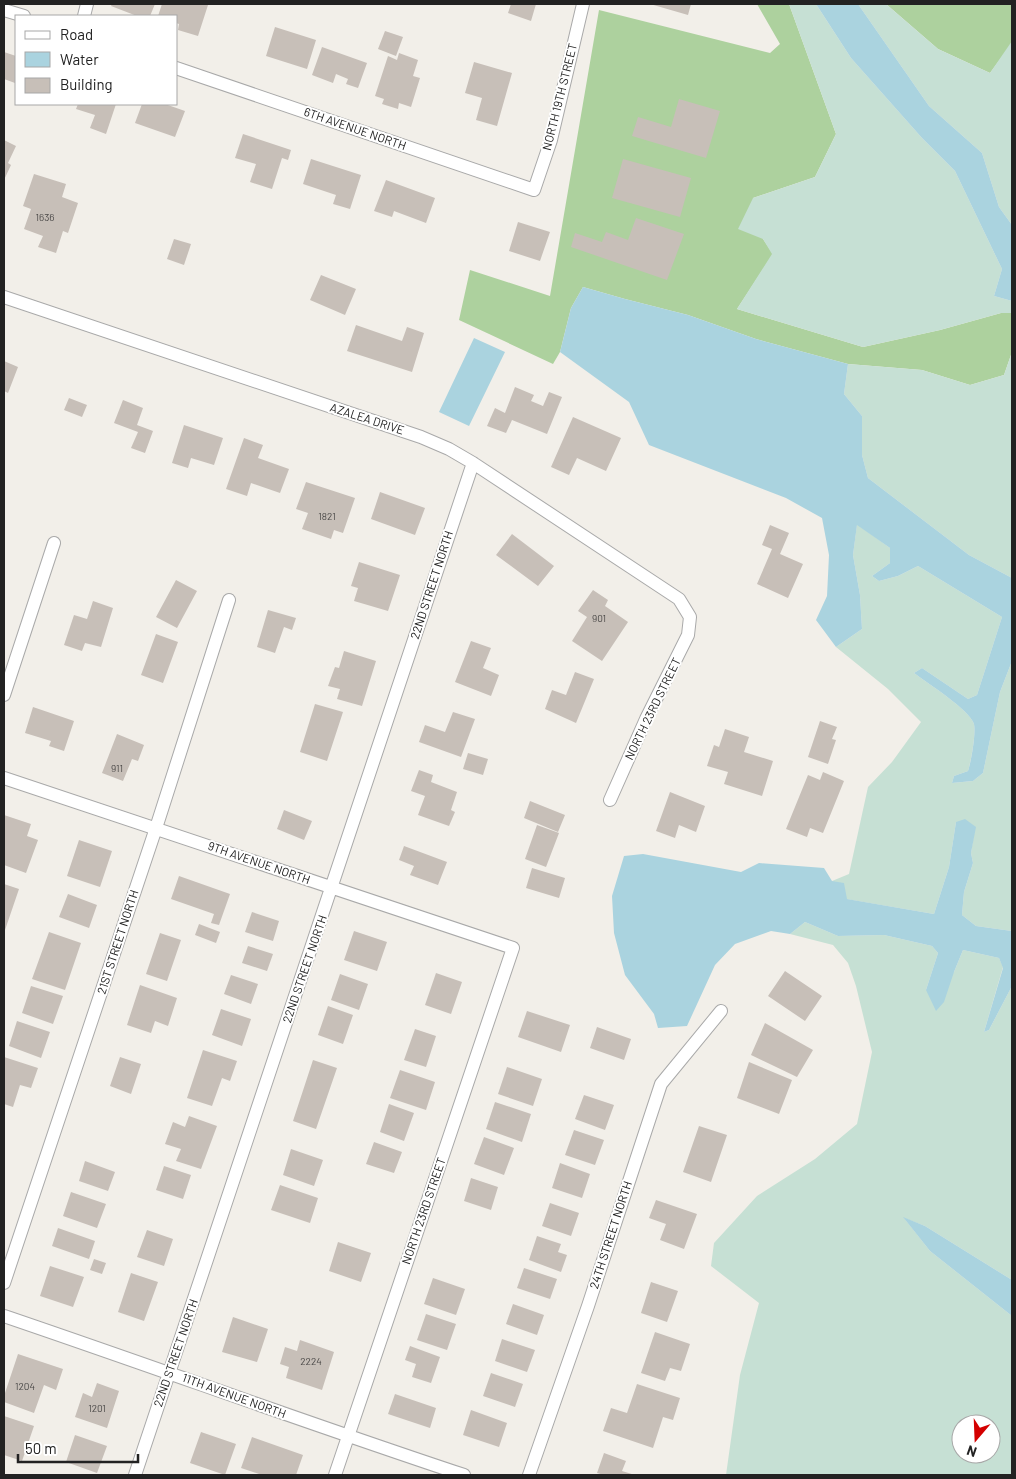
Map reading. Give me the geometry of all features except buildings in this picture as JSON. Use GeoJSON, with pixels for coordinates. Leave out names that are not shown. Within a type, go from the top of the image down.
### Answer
{"type":"FeatureCollection","features":[{"type":"Feature","properties":{"kind":"street","name":"NORTH 19TH STREET"},"geometry":{"type":"LineString","coordinates":[[534,190],[551,140],[583,4]]}},
{"type":"Feature","properties":{"kind":"street"},"geometry":{"type":"LineString","coordinates":[[4,10],[21,15]]}},
{"type":"Feature","properties":{"kind":"street","name":"6TH AVENUE NORTH"},"geometry":{"type":"LineString","coordinates":[[178,69],[534,190]]}},
{"type":"Feature","properties":{"kind":"street","name":"AZALEA DRIVE"},"geometry":{"type":"LineString","coordinates":[[4,297],[421,437],[449,449],[679,599],[690,617]]}},
{"type":"Feature","properties":{"kind":"street","name":"22ND STREET NORTH"},"geometry":{"type":"LineString","coordinates":[[135,1475],[473,463]]}},
{"type":"Feature","properties":{"kind":"street"},"geometry":{"type":"LineString","coordinates":[[4,695],[54,543]]}},
{"type":"Feature","properties":{"kind":"street","name":"21ST STREET NORTH"},"geometry":{"type":"LineString","coordinates":[[4,1283],[156,828],[229,600]]}},
{"type":"Feature","properties":{"kind":"street","name":"NORTH 23RD STREET"},"geometry":{"type":"LineString","coordinates":[[610,800],[646,719],[688,635],[690,617]]}},
{"type":"Feature","properties":{"kind":"street","name":"9TH AVENUE NORTH"},"geometry":{"type":"LineString","coordinates":[[4,778],[513,948]]}},
{"type":"Feature","properties":{"kind":"street","name":"NORTH 23RD STREET"},"geometry":{"type":"LineString","coordinates":[[335,1475],[513,948]]}},
{"type":"Feature","properties":{"kind":"street","name":"24TH STREET NORTH"},"geometry":{"type":"LineString","coordinates":[[529,1475],[588,1306],[661,1084],[721,1011]]}},
{"type":"Feature","properties":{"kind":"street","name":"11TH AVENUE NORTH"},"geometry":{"type":"LineString","coordinates":[[4,1316],[348,1437],[464,1475]]}},
{"type":"Feature","properties":{"kind":"green space"},"geometry":{"type":"Polygon","coordinates":[[[757,4],[789,4],[836,134],[815,177],[753,198],[763,239],[773,254],[737,309],[863,347],[940,330],[1001,313],[1012,313],[1012,352],[1004,375],[970,385],[922,370],[848,364],[756,339],[688,315],[583,287],[571,308],[560,352],[553,364],[459,320],[470,270],[550,296],[599,10],[770,53],[780,44],[757,4]]]}},
{"type":"Feature","properties":{"kind":"green space"},"geometry":{"type":"Polygon","coordinates":[[[789,4],[816,4],[851,58],[922,138],[955,171],[1002,269],[994,296],[1012,301],[1012,313],[1001,313],[940,330],[863,347],[737,309],[772,254],[763,239],[738,229],[753,198],[815,177],[836,134],[789,4]]]}},
{"type":"Feature","properties":{"kind":"green space"},"geometry":{"type":"Polygon","coordinates":[[[858,4],[886,4],[938,49],[990,73],[1012,41],[1012,225],[999,207],[982,153],[929,106],[858,4]]]}},
{"type":"Feature","properties":{"kind":"green space"},"geometry":{"type":"Polygon","coordinates":[[[886,4],[1012,4],[1012,43],[990,73],[938,49],[886,4]]]}},
{"type":"Feature","properties":{"kind":"green space"},"geometry":{"type":"Polygon","coordinates":[[[1012,352],[1012,578],[969,555],[868,478],[862,455],[862,416],[844,394],[848,364],[922,370],[970,385],[1004,375],[1012,352]]]}},
{"type":"Feature","properties":{"kind":"green space"},"geometry":{"type":"Polygon","coordinates":[[[857,524],[890,548],[890,563],[872,576],[879,581],[898,576],[918,566],[1002,617],[977,695],[968,699],[922,668],[914,673],[957,704],[971,718],[974,724],[974,741],[968,771],[954,776],[952,783],[973,781],[983,773],[1000,692],[1012,661],[1012,931],[976,926],[962,915],[964,892],[973,863],[971,853],[975,827],[956,822],[949,867],[934,914],[846,899],[832,881],[849,874],[868,787],[892,762],[921,722],[888,689],[836,647],[862,629],[860,595],[853,555],[857,524]]]}},
{"type":"Feature","properties":{"kind":"green space"},"geometry":{"type":"Polygon","coordinates":[[[805,922],[838,936],[884,935],[932,946],[938,953],[926,990],[954,972],[963,950],[999,958],[1003,967],[984,1032],[989,1030],[1012,986],[1012,1280],[925,1226],[904,1218],[930,1251],[1012,1316],[1012,1475],[726,1475],[740,1375],[759,1303],[711,1266],[714,1243],[757,1196],[815,1159],[857,1124],[872,1052],[856,986],[848,963],[833,945],[790,934],[805,922]]]}},
{"type":"Feature","properties":{"kind":"water"},"geometry":{"type":"Polygon","coordinates":[[[816,4],[858,4],[929,106],[982,153],[999,207],[1012,225],[1012,301],[994,296],[1002,269],[955,171],[922,138],[851,58],[816,4]]]}},
{"type":"Feature","properties":{"kind":"water"},"geometry":{"type":"Polygon","coordinates":[[[583,287],[688,315],[756,339],[848,364],[844,394],[862,416],[862,455],[868,478],[969,555],[1012,578],[1012,661],[1000,692],[983,773],[973,781],[952,783],[954,776],[968,771],[974,741],[974,724],[971,718],[957,704],[914,673],[922,668],[968,699],[977,695],[1002,617],[918,566],[898,576],[879,581],[872,576],[890,563],[890,548],[857,525],[853,555],[860,595],[862,629],[836,647],[816,620],[827,596],[829,555],[822,518],[786,498],[649,445],[629,402],[560,352],[571,308],[583,287]]]}},
{"type":"Feature","properties":{"kind":"water"},"geometry":{"type":"Polygon","coordinates":[[[474,338],[505,352],[469,426],[439,412],[474,338]]]}},
{"type":"Feature","properties":{"kind":"water"},"geometry":{"type":"Polygon","coordinates":[[[965,819],[976,827],[971,853],[973,863],[964,892],[962,915],[976,926],[1012,931],[1012,986],[989,1030],[984,1032],[1003,968],[999,958],[963,950],[944,1002],[936,1011],[926,990],[938,953],[932,946],[884,935],[838,936],[805,922],[790,934],[771,931],[735,944],[715,965],[687,1026],[658,1028],[654,1014],[625,975],[614,933],[612,896],[624,856],[643,854],[741,872],[759,863],[824,868],[832,881],[844,883],[847,899],[934,914],[949,867],[956,822],[965,819]]]}},
{"type":"Feature","properties":{"kind":"water"},"geometry":{"type":"Polygon","coordinates":[[[903,1217],[925,1226],[1012,1280],[1012,1316],[930,1251],[903,1217]]]}}]}
